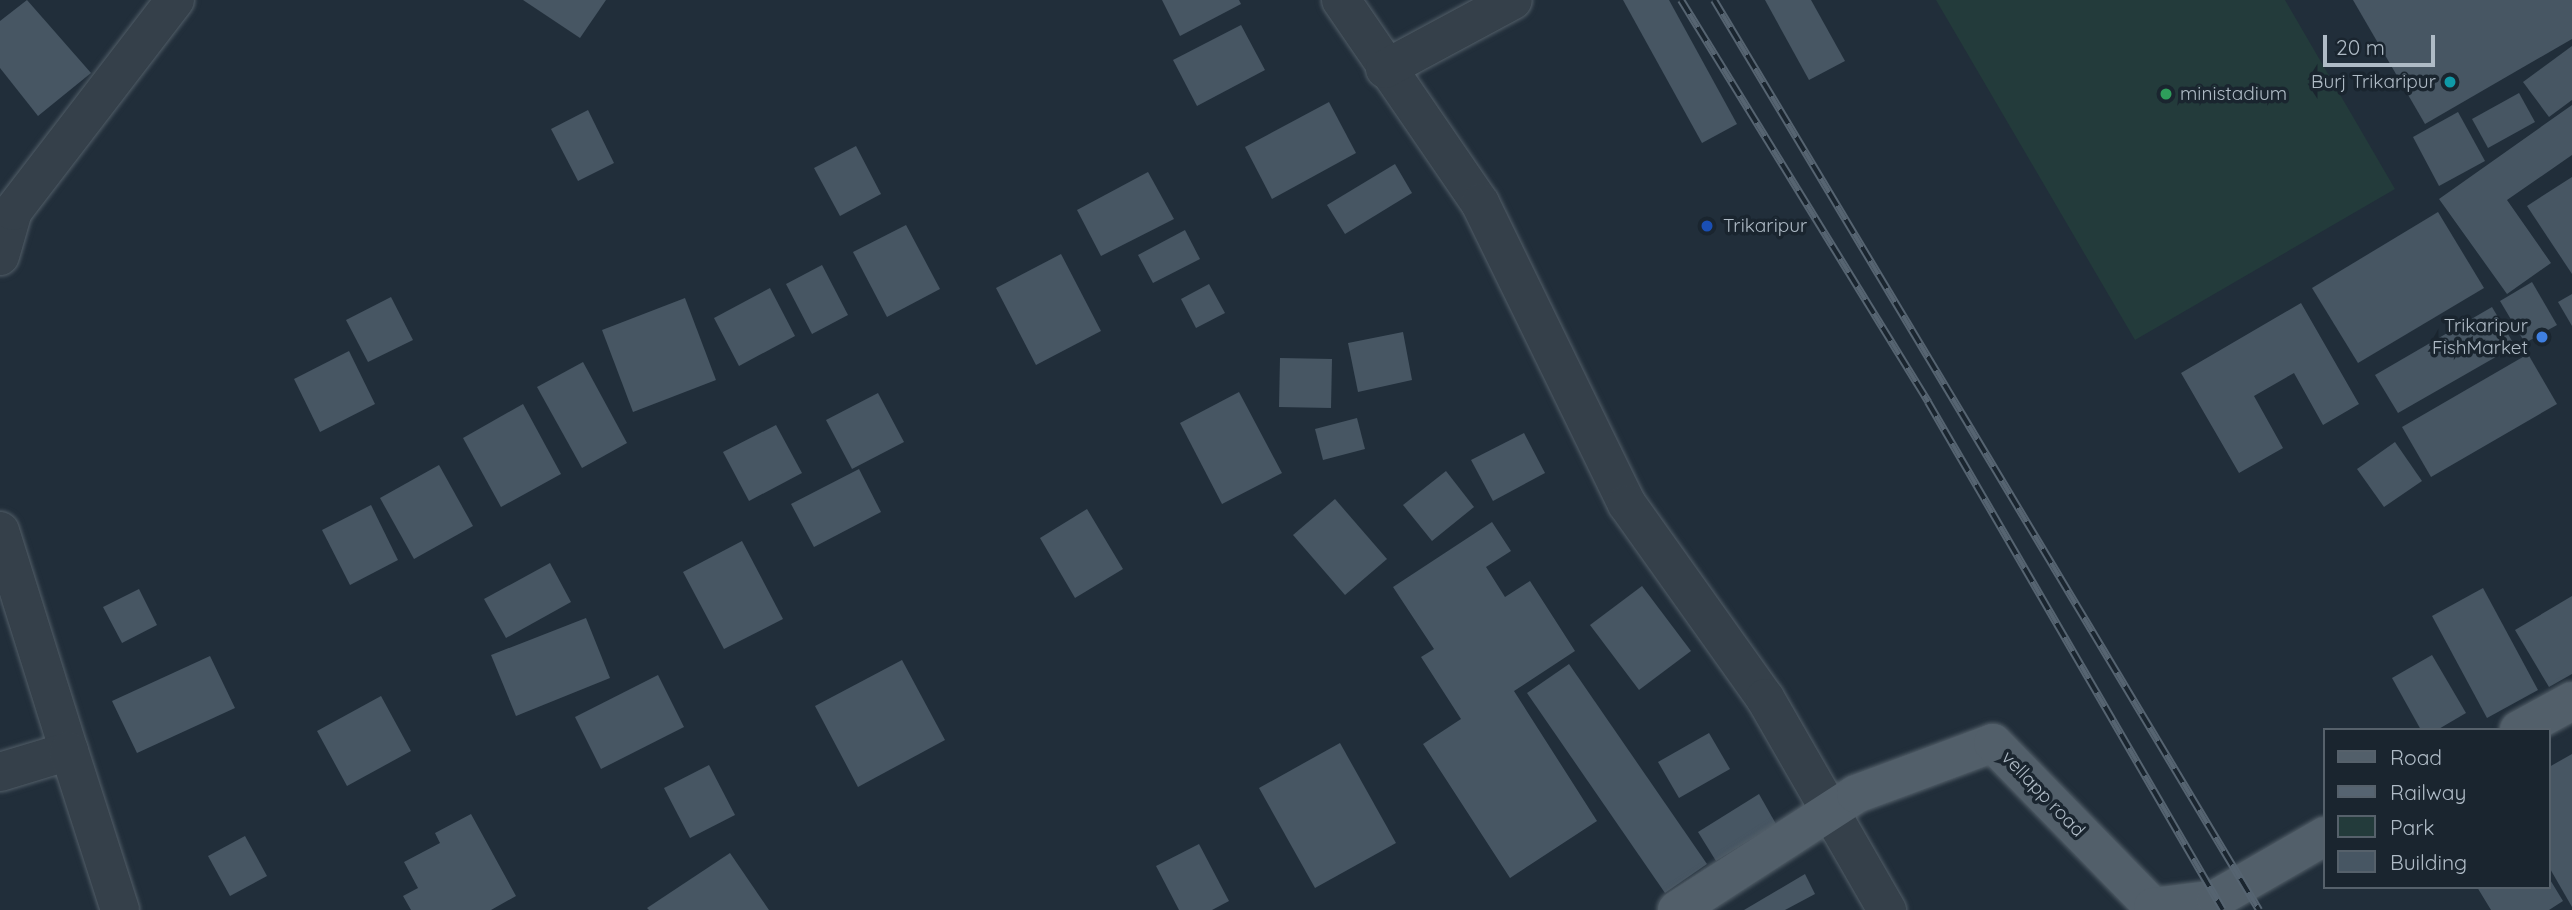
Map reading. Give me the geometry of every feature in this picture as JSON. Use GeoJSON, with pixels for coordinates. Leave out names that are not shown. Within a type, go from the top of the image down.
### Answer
{"type":"FeatureCollection","features":[{"type":"Feature","properties":{"kind":"main road"},"geometry":{"type":"LineString","coordinates":[[2523,728],[2572,701]]}},
{"type":"Feature","properties":{"kind":"main road","name":"vellapp road"},"geometry":{"type":"LineString","coordinates":[[1677,910],[1856,794],[1993,743],[2153,907],[2216,899],[2324,837]]}},
{"type":"Feature","properties":{"kind":"street"},"geometry":{"type":"LineString","coordinates":[[0,256],[13,211],[174,0]]}},
{"type":"Feature","properties":{"kind":"street"},"geometry":{"type":"LineString","coordinates":[[1341,0],[1385,69],[1480,203],[1627,503],[1765,698],[1887,910]]}},
{"type":"Feature","properties":{"kind":"street"},"geometry":{"type":"LineString","coordinates":[[1385,69],[1513,0]]}},
{"type":"Feature","properties":{"kind":"street"},"geometry":{"type":"LineString","coordinates":[[0,531],[120,910]]}},
{"type":"Feature","properties":{"kind":"street"},"geometry":{"type":"LineString","coordinates":[[0,772],[69,751]]}},
{"type":"Feature","properties":{"kind":"green space","name":"ministadium"},"geometry":{"type":"Polygon","coordinates":[[[1936,0],[2285,0],[2395,189],[2135,340],[1936,0]]]}},
{"type":"Feature","properties":{"kind":"building"},"geometry":{"type":"Polygon","coordinates":[[[27,0],[91,73],[38,116],[0,68],[0,21],[27,0]]]}},
{"type":"Feature","properties":{"kind":"building"},"geometry":{"type":"Polygon","coordinates":[[[523,0],[606,0],[580,38],[523,0]]]}},
{"type":"Feature","properties":{"kind":"building"},"geometry":{"type":"Polygon","coordinates":[[[1162,0],[1239,0],[1241,4],[1180,36],[1162,0]]]}},
{"type":"Feature","properties":{"kind":"building"},"geometry":{"type":"Polygon","coordinates":[[[1623,0],[1669,0],[1737,124],[1702,143],[1623,0]]]}},
{"type":"Feature","properties":{"kind":"building"},"geometry":{"type":"Polygon","coordinates":[[[1765,0],[1811,0],[1845,61],[1809,80],[1765,0]]]}},
{"type":"Feature","properties":{"kind":"building","name":"Burj Trikaripur"},"geometry":{"type":"Polygon","coordinates":[[[2353,0],[2572,0],[2572,39],[2425,124],[2353,0]]]}},
{"type":"Feature","properties":{"kind":"building"},"geometry":{"type":"Polygon","coordinates":[[[1241,25],[1265,70],[1197,106],[1173,60],[1241,25]]]}},
{"type":"Feature","properties":{"kind":"building"},"geometry":{"type":"Polygon","coordinates":[[[2572,46],[2572,100],[2549,117],[2523,82],[2572,46]]]}},
{"type":"Feature","properties":{"kind":"building"},"geometry":{"type":"Polygon","coordinates":[[[2519,93],[2535,122],[2488,148],[2472,119],[2519,93]]]}},
{"type":"Feature","properties":{"kind":"building"},"geometry":{"type":"Polygon","coordinates":[[[1329,102],[1356,153],[1272,199],[1245,147],[1329,102]]]}},
{"type":"Feature","properties":{"kind":"building"},"geometry":{"type":"Polygon","coordinates":[[[2572,105],[2572,155],[2507,200],[2551,263],[2507,294],[2439,199],[2572,105]]]}},
{"type":"Feature","properties":{"kind":"building"},"geometry":{"type":"Polygon","coordinates":[[[588,110],[614,163],[578,181],[551,129],[588,110]]]}},
{"type":"Feature","properties":{"kind":"building"},"geometry":{"type":"Polygon","coordinates":[[[2458,112],[2485,161],[2439,186],[2413,137],[2458,112]]]}},
{"type":"Feature","properties":{"kind":"building"},"geometry":{"type":"Polygon","coordinates":[[[856,146],[881,194],[840,216],[814,168],[856,146]]]}},
{"type":"Feature","properties":{"kind":"building"},"geometry":{"type":"Polygon","coordinates":[[[1395,164],[1412,193],[1345,234],[1327,205],[1395,164]]]}},
{"type":"Feature","properties":{"kind":"building"},"geometry":{"type":"Polygon","coordinates":[[[1148,172],[1174,219],[1101,256],[1077,210],[1148,172]]]}},
{"type":"Feature","properties":{"kind":"building"},"geometry":{"type":"Polygon","coordinates":[[[2572,177],[2572,274],[2527,206],[2572,177]]]}},
{"type":"Feature","properties":{"kind":"building"},"geometry":{"type":"Polygon","coordinates":[[[2438,212],[2484,288],[2358,363],[2312,288],[2438,212]]]}},
{"type":"Feature","properties":{"kind":"building"},"geometry":{"type":"Polygon","coordinates":[[[906,225],[940,289],[887,317],[853,252],[906,225]]]}},
{"type":"Feature","properties":{"kind":"building"},"geometry":{"type":"Polygon","coordinates":[[[1185,230],[1200,259],[1153,283],[1138,255],[1185,230]]]}},
{"type":"Feature","properties":{"kind":"building"},"geometry":{"type":"Polygon","coordinates":[[[1061,254],[1101,331],[1036,365],[996,288],[1061,254]]]}},
{"type":"Feature","properties":{"kind":"building"},"geometry":{"type":"Polygon","coordinates":[[[822,265],[848,315],[812,334],[786,284],[822,265]]]}},
{"type":"Feature","properties":{"kind":"building"},"geometry":{"type":"Polygon","coordinates":[[[2532,282],[2557,325],[2525,343],[2500,301],[2532,282]]]}},
{"type":"Feature","properties":{"kind":"building"},"geometry":{"type":"Polygon","coordinates":[[[1209,284],[1225,313],[1196,328],[1181,299],[1209,284]]]}},
{"type":"Feature","properties":{"kind":"building"},"geometry":{"type":"Polygon","coordinates":[[[770,288],[795,336],[739,366],[714,318],[770,288]]]}},
{"type":"Feature","properties":{"kind":"building"},"geometry":{"type":"Polygon","coordinates":[[[2572,294],[2572,326],[2558,302],[2572,294]]]}},
{"type":"Feature","properties":{"kind":"building"},"geometry":{"type":"Polygon","coordinates":[[[391,297],[413,340],[368,362],[346,320],[391,297]]]}},
{"type":"Feature","properties":{"kind":"building"},"geometry":{"type":"Polygon","coordinates":[[[685,298],[716,380],[633,412],[602,330],[685,298]]]}},
{"type":"Feature","properties":{"kind":"building"},"geometry":{"type":"Polygon","coordinates":[[[2301,303],[2359,404],[2323,425],[2294,373],[2254,396],[2283,448],[2239,473],[2181,373],[2301,303]]]}},
{"type":"Feature","properties":{"kind":"building"},"geometry":{"type":"Polygon","coordinates":[[[2492,307],[2515,346],[2398,413],[2375,375],[2492,307]]]}},
{"type":"Feature","properties":{"kind":"building"},"geometry":{"type":"Polygon","coordinates":[[[1403,332],[1412,380],[1358,392],[1348,343],[1403,332]]]}},
{"type":"Feature","properties":{"kind":"building"},"geometry":{"type":"Polygon","coordinates":[[[349,351],[375,404],[320,432],[294,379],[349,351]]]}},
{"type":"Feature","properties":{"kind":"building"},"geometry":{"type":"Polygon","coordinates":[[[2528,354],[2557,404],[2431,477],[2402,427],[2528,354]]]}},
{"type":"Feature","properties":{"kind":"building"},"geometry":{"type":"Polygon","coordinates":[[[1280,358],[1332,359],[1331,408],[1279,407],[1280,358]]]}},
{"type":"Feature","properties":{"kind":"building"},"geometry":{"type":"Polygon","coordinates":[[[583,362],[627,443],[582,468],[537,387],[583,362]]]}},
{"type":"Feature","properties":{"kind":"building"},"geometry":{"type":"Polygon","coordinates":[[[1239,392],[1282,473],[1222,504],[1180,423],[1239,392]]]}},
{"type":"Feature","properties":{"kind":"building"},"geometry":{"type":"Polygon","coordinates":[[[878,393],[904,442],[852,469],[826,420],[878,393]]]}},
{"type":"Feature","properties":{"kind":"building"},"geometry":{"type":"Polygon","coordinates":[[[523,404],[561,474],[501,507],[463,438],[523,404]]]}},
{"type":"Feature","properties":{"kind":"building"},"geometry":{"type":"Polygon","coordinates":[[[1357,418],[1365,449],[1323,460],[1315,429],[1357,418]]]}},
{"type":"Feature","properties":{"kind":"building"},"geometry":{"type":"Polygon","coordinates":[[[776,425],[802,473],[749,501],[723,452],[776,425]]]}},
{"type":"Feature","properties":{"kind":"building"},"geometry":{"type":"Polygon","coordinates":[[[1524,433],[1545,473],[1493,501],[1471,460],[1524,433]]]}},
{"type":"Feature","properties":{"kind":"building"},"geometry":{"type":"Polygon","coordinates":[[[2395,442],[2422,481],[2384,507],[2357,469],[2395,442]]]}},
{"type":"Feature","properties":{"kind":"building"},"geometry":{"type":"Polygon","coordinates":[[[439,465],[473,526],[414,559],[380,498],[439,465]]]}},
{"type":"Feature","properties":{"kind":"building"},"geometry":{"type":"Polygon","coordinates":[[[859,469],[881,512],[814,547],[791,504],[859,469]]]}},
{"type":"Feature","properties":{"kind":"building"},"geometry":{"type":"Polygon","coordinates":[[[1446,471],[1474,507],[1432,541],[1403,505],[1446,471]]]}},
{"type":"Feature","properties":{"kind":"building"},"geometry":{"type":"Polygon","coordinates":[[[1335,499],[1387,559],[1345,595],[1293,535],[1335,499]]]}},
{"type":"Feature","properties":{"kind":"building"},"geometry":{"type":"Polygon","coordinates":[[[371,505],[398,560],[350,585],[322,530],[371,505]]]}},
{"type":"Feature","properties":{"kind":"building"},"geometry":{"type":"Polygon","coordinates":[[[1087,509],[1123,569],[1075,598],[1040,538],[1087,509]]]}},
{"type":"Feature","properties":{"kind":"building"},"geometry":{"type":"Polygon","coordinates":[[[1492,522],[1511,551],[1486,567],[1505,597],[1530,581],[1575,651],[1514,691],[1597,821],[1510,878],[1423,744],[1461,719],[1421,657],[1434,649],[1393,587],[1492,522]]]}},
{"type":"Feature","properties":{"kind":"building"},"geometry":{"type":"Polygon","coordinates":[[[742,541],[783,619],[724,649],[683,572],[742,541]]]}},
{"type":"Feature","properties":{"kind":"building"},"geometry":{"type":"Polygon","coordinates":[[[550,563],[571,602],[506,638],[484,599],[550,563]]]}},
{"type":"Feature","properties":{"kind":"building"},"geometry":{"type":"Polygon","coordinates":[[[1642,586],[1691,651],[1639,690],[1590,625],[1642,586]]]}},
{"type":"Feature","properties":{"kind":"building"},"geometry":{"type":"Polygon","coordinates":[[[2483,588],[2538,690],[2487,718],[2432,616],[2483,588]]]}},
{"type":"Feature","properties":{"kind":"building"},"geometry":{"type":"Polygon","coordinates":[[[139,589],[157,625],[122,643],[103,607],[139,589]]]}},
{"type":"Feature","properties":{"kind":"building"},"geometry":{"type":"Polygon","coordinates":[[[2572,596],[2572,674],[2549,687],[2515,630],[2572,596]]]}},
{"type":"Feature","properties":{"kind":"building"},"geometry":{"type":"Polygon","coordinates":[[[586,618],[610,678],[516,716],[491,655],[586,618]]]}},
{"type":"Feature","properties":{"kind":"building"},"geometry":{"type":"Polygon","coordinates":[[[2432,655],[2466,713],[2440,728],[2420,728],[2392,678],[2432,655]]]}},
{"type":"Feature","properties":{"kind":"building"},"geometry":{"type":"Polygon","coordinates":[[[210,656],[235,708],[137,753],[112,701],[210,656]]]}},
{"type":"Feature","properties":{"kind":"building"},"geometry":{"type":"Polygon","coordinates":[[[902,660],[945,740],[858,787],[815,706],[902,660]]]}},
{"type":"Feature","properties":{"kind":"building"},"geometry":{"type":"Polygon","coordinates":[[[1569,664],[1707,864],[1665,893],[1527,693],[1569,664]]]}},
{"type":"Feature","properties":{"kind":"building"},"geometry":{"type":"Polygon","coordinates":[[[658,675],[684,727],[601,769],[575,717],[658,675]]]}},
{"type":"Feature","properties":{"kind":"building"},"geometry":{"type":"Polygon","coordinates":[[[381,696],[411,751],[347,786],[317,731],[381,696]]]}},
{"type":"Feature","properties":{"kind":"building"},"geometry":{"type":"Polygon","coordinates":[[[1709,733],[1730,769],[1679,798],[1658,762],[1709,733]]]}},
{"type":"Feature","properties":{"kind":"building"},"geometry":{"type":"Polygon","coordinates":[[[1340,743],[1396,843],[1315,888],[1259,788],[1340,743]]]}},
{"type":"Feature","properties":{"kind":"building"},"geometry":{"type":"Polygon","coordinates":[[[2572,754],[2572,907],[2551,870],[2551,766],[2572,754]]]}},
{"type":"Feature","properties":{"kind":"building"},"geometry":{"type":"Polygon","coordinates":[[[709,765],[735,815],[690,838],[664,788],[709,765]]]}},
{"type":"Feature","properties":{"kind":"building"},"geometry":{"type":"Polygon","coordinates":[[[1759,794],[1776,824],[1716,861],[1698,832],[1759,794]]]}},
{"type":"Feature","properties":{"kind":"building"},"geometry":{"type":"Polygon","coordinates":[[[471,814],[516,896],[491,910],[411,910],[403,896],[418,888],[404,862],[440,843],[435,833],[471,814]]]}},
{"type":"Feature","properties":{"kind":"building"},"geometry":{"type":"Polygon","coordinates":[[[245,836],[267,876],[230,896],[208,856],[245,836]]]}},
{"type":"Feature","properties":{"kind":"building"},"geometry":{"type":"Polygon","coordinates":[[[1199,844],[1229,901],[1212,910],[1179,910],[1156,866],[1199,844]]]}},
{"type":"Feature","properties":{"kind":"building"},"geometry":{"type":"Polygon","coordinates":[[[730,853],[769,910],[647,908],[730,853]]]}},
{"type":"Feature","properties":{"kind":"building"},"geometry":{"type":"Polygon","coordinates":[[[1805,874],[1815,894],[1785,910],[1744,910],[1805,874]]]}},
{"type":"Feature","properties":{"kind":"building"},"geometry":{"type":"Polygon","coordinates":[[[2551,881],[2563,901],[2549,910],[2491,910],[2478,889],[2551,889],[2551,881]]]}},
{"type":"Feature","properties":{"kind":"railway"},"geometry":{"type":"LineString","coordinates":[[1681,0],[1928,402],[2223,910]]}},
{"type":"Feature","properties":{"kind":"railway"},"geometry":{"type":"LineString","coordinates":[[1714,0],[2259,910]]}},
{"type":"Feature","properties":{"kind":"place","name":"Burj Trikaripur"},"geometry":{"type":"Point","coordinates":[2450,82]}},
{"type":"Feature","properties":{"kind":"place","name":"ministadium"},"geometry":{"type":"Point","coordinates":[2166,94]}},
{"type":"Feature","properties":{"kind":"place","name":"Trikaripur"},"geometry":{"type":"Point","coordinates":[1707,226]}},
{"type":"Feature","properties":{"kind":"place","name":"Trikaripur FishMarket"},"geometry":{"type":"Point","coordinates":[2542,337]}}]}
